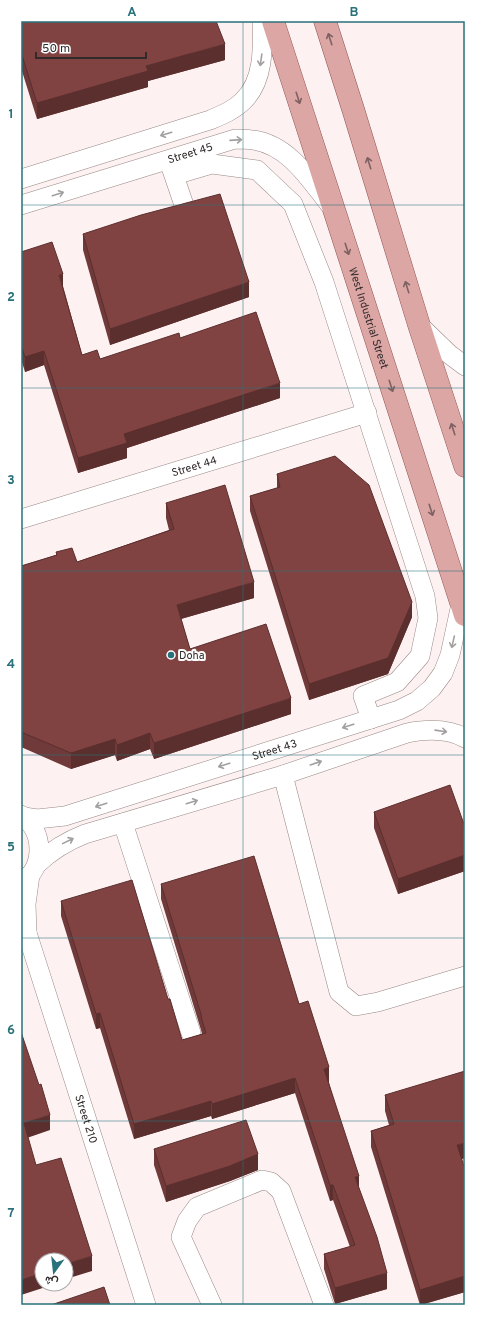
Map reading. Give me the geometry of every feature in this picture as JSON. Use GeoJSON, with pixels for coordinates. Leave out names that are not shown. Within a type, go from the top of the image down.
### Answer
{"type":"FeatureCollection","features":[{"type":"Feature","properties":{"kind":"main road","name":"West Industrial Street"},"geometry":{"type":"LineString","coordinates":[[274,21],[463,610]]}},
{"type":"Feature","properties":{"kind":"main road"},"geometry":{"type":"LineString","coordinates":[[324,21],[353,109],[419,325],[465,466]]}},
{"type":"Feature","properties":{"kind":"street"},"geometry":{"type":"LineString","coordinates":[[21,179],[210,120],[227,113],[243,101],[254,85],[261,64],[263,42],[262,21]]}},
{"type":"Feature","properties":{"kind":"street","name":"Street 45"},"geometry":{"type":"LineString","coordinates":[[21,205],[172,167],[234,139],[254,140],[273,146],[290,157],[336,212]]}},
{"type":"Feature","properties":{"kind":"street"},"geometry":{"type":"LineString","coordinates":[[185,208],[172,167],[212,164],[257,170],[293,204],[324,282],[425,596],[428,618],[420,656],[397,682],[364,696],[371,719]]}},
{"type":"Feature","properties":{"kind":"street"},"geometry":{"type":"LineString","coordinates":[[419,325],[449,354],[465,366]]}},
{"type":"Feature","properties":{"kind":"street","name":"Street 44"},"geometry":{"type":"LineString","coordinates":[[21,519],[367,413]]}},
{"type":"Feature","properties":{"kind":"street","name":"Street 43"},"geometry":{"type":"LineString","coordinates":[[22,816],[37,819],[65,816],[399,710],[417,701],[432,688],[443,673],[450,655],[463,610]]}},
{"type":"Feature","properties":{"kind":"street"},"geometry":{"type":"LineString","coordinates":[[29,874],[47,854],[71,840],[283,774],[407,733],[425,730],[442,730],[465,738]]}},
{"type":"Feature","properties":{"kind":"street"},"geometry":{"type":"LineString","coordinates":[[283,774],[340,992],[356,1006],[378,1002],[465,976]]}},
{"type":"Feature","properties":{"kind":"street","name":"Street 210"},"geometry":{"type":"LineString","coordinates":[[22,816],[31,824],[36,833],[39,844],[39,854],[29,874],[24,929],[146,1305]]}},
{"type":"Feature","properties":{"kind":"street"},"geometry":{"type":"LineString","coordinates":[[123,823],[191,1034]]}},
{"type":"Feature","properties":{"kind":"street"},"geometry":{"type":"LineString","coordinates":[[212,1305],[181,1237],[187,1221],[197,1207],[262,1180],[271,1182],[280,1191],[324,1305]]}},
{"type":"Feature","properties":{"kind":"building"},"geometry":{"type":"Polygon","coordinates":[[[21,21],[216,21],[225,44],[146,66],[148,71],[37,103],[21,52],[21,21]]]}},
{"type":"Feature","properties":{"kind":"building"},"geometry":{"type":"Polygon","coordinates":[[[220,194],[249,282],[110,329],[83,234],[141,215],[220,194]]]}},
{"type":"Feature","properties":{"kind":"building"},"geometry":{"type":"Polygon","coordinates":[[[52,242],[63,274],[59,275],[82,355],[97,350],[100,359],[179,333],[180,338],[256,312],[280,383],[124,434],[127,443],[78,458],[44,351],[25,357],[21,345],[21,252],[52,242]]]}},
{"type":"Feature","properties":{"kind":"building"},"geometry":{"type":"Polygon","coordinates":[[[335,456],[369,485],[412,602],[388,658],[309,684],[250,496],[280,487],[277,474],[335,456]]]}},
{"type":"Feature","properties":{"kind":"building"},"geometry":{"type":"Polygon","coordinates":[[[225,485],[254,582],[177,605],[190,649],[266,624],[291,698],[154,743],[150,733],[117,745],[115,739],[71,753],[21,732],[21,566],[57,555],[56,552],[72,548],[77,562],[174,529],[166,503],[225,485]]]}},
{"type":"Feature","properties":{"kind":"building"},"geometry":{"type":"Polygon","coordinates":[[[450,785],[465,827],[465,855],[398,879],[374,812],[450,785]]]}},
{"type":"Feature","properties":{"kind":"building"},"geometry":{"type":"Polygon","coordinates":[[[254,856],[299,1004],[308,1001],[329,1067],[324,1069],[359,1176],[355,1177],[377,1237],[387,1273],[335,1288],[324,1254],[355,1245],[333,1185],[330,1185],[295,1078],[212,1104],[211,1101],[134,1124],[100,1013],[96,1014],[61,901],[132,880],[182,1040],[206,1033],[161,884],[254,856]]]}},
{"type":"Feature","properties":{"kind":"building"},"geometry":{"type":"Polygon","coordinates":[[[21,1032],[39,1085],[41,1084],[50,1115],[24,1123],[36,1165],[61,1158],[92,1256],[74,1262],[74,1252],[34,1252],[34,1276],[21,1280],[21,1032]]]}},
{"type":"Feature","properties":{"kind":"building"},"geometry":{"type":"Polygon","coordinates":[[[465,1071],[465,1143],[457,1145],[465,1169],[465,1276],[420,1290],[371,1131],[394,1124],[385,1095],[465,1071]]]}},
{"type":"Feature","properties":{"kind":"building"},"geometry":{"type":"Polygon","coordinates":[[[246,1120],[258,1154],[230,1166],[166,1186],[154,1149],[246,1120]]]}},
{"type":"Feature","properties":{"kind":"building"},"geometry":{"type":"Polygon","coordinates":[[[104,1287],[110,1305],[51,1305],[104,1287]]]}},
{"type":"Feature","properties":{"kind":"place","name":"Doha"},"geometry":{"type":"Point","coordinates":[171,655]}}]}
